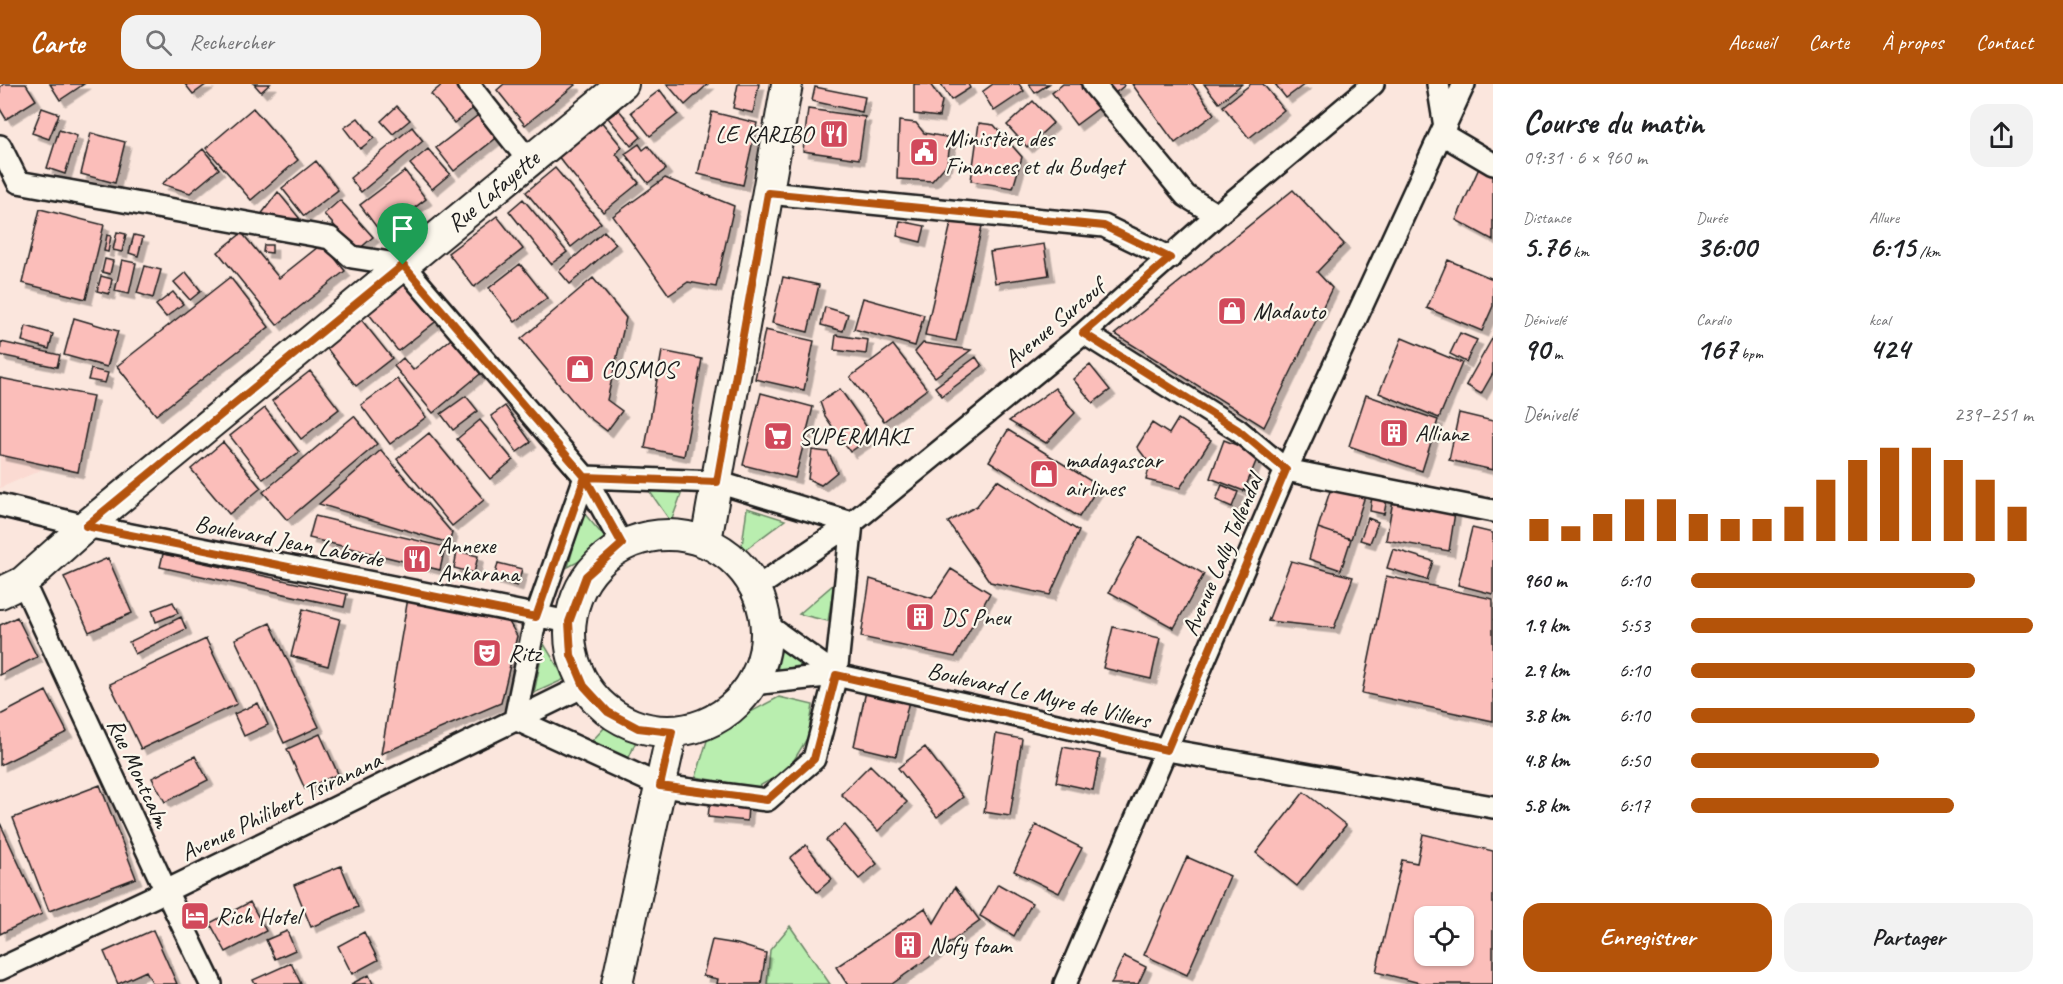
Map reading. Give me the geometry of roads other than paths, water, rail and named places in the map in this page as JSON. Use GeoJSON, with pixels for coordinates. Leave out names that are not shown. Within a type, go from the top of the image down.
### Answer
{"type":"FeatureCollection","features":[{"type":"Feature","properties":{"kind":"main road","name":"Rue Lafayette"},"geometry":{"type":"LineString","coordinates":[[11,587],[623,84]]}},
{"type":"Feature","properties":{"kind":"main road"},"geometry":{"type":"LineString","coordinates":[[706,542],[787,84]]}},
{"type":"Feature","properties":{"kind":"main road"},"geometry":{"type":"LineString","coordinates":[[664,534],[706,542],[736,560],[756,588],[767,625],[753,684],[733,709],[704,726],[672,732],[638,728],[608,712],[584,686],[571,655],[569,622],[586,576],[622,544],[664,534]]}},
{"type":"Feature","properties":{"kind":"main road"},"geometry":{"type":"LineString","coordinates":[[617,984],[672,732]]}},
{"type":"Feature","properties":{"kind":"street"},"geometry":{"type":"LineString","coordinates":[[468,84],[529,161]]}},
{"type":"Feature","properties":{"kind":"street"},"geometry":{"type":"LineString","coordinates":[[1093,84],[1186,196],[1217,215]]}},
{"type":"Feature","properties":{"kind":"street","name":"Avenue Surcouf"},"geometry":{"type":"LineString","coordinates":[[756,588],[852,523],[1083,333],[1217,215],[1372,84]]}},
{"type":"Feature","properties":{"kind":"street"},"geometry":{"type":"LineString","coordinates":[[1438,84],[1443,131],[1493,164]]}},
{"type":"Feature","properties":{"kind":"street","name":"Avenue Lally Tollendal"},"geometry":{"type":"LineString","coordinates":[[1065,984],[1286,470],[1464,84]]}},
{"type":"Feature","properties":{"kind":"street"},"geometry":{"type":"LineString","coordinates":[[0,146],[18,182],[330,238],[352,257],[403,265],[585,477],[622,544]]}},
{"type":"Feature","properties":{"kind":"street"},"geometry":{"type":"LineString","coordinates":[[768,193],[1104,226],[1170,258]]}},
{"type":"Feature","properties":{"kind":"street"},"geometry":{"type":"LineString","coordinates":[[1083,333],[1238,430],[1286,470],[1493,511]]}},
{"type":"Feature","properties":{"kind":"street"},"geometry":{"type":"LineString","coordinates":[[585,477],[717,482],[852,523],[836,675],[814,759],[767,800],[660,786],[515,719],[536,617],[585,477]]}},
{"type":"Feature","properties":{"kind":"street","name":"Boulevard Jean Laborde"},"geometry":{"type":"LineString","coordinates":[[0,505],[86,526],[569,622]]}},
{"type":"Feature","properties":{"kind":"street","name":"Rue Montcalm"},"geometry":{"type":"LineString","coordinates":[[11,587],[211,984]]}},
{"type":"Feature","properties":{"kind":"street","name":"Boulevard Le Myre de Villers"},"geometry":{"type":"LineString","coordinates":[[767,625],[836,675],[1167,750],[1493,807]]}},
{"type":"Feature","properties":{"kind":"street"},"geometry":{"type":"LineString","coordinates":[[753,684],[836,675]]}},
{"type":"Feature","properties":{"kind":"street","name":"Avenue Philibert Tsiranana"},"geometry":{"type":"LineString","coordinates":[[0,969],[166,891],[584,686]]}},
{"type":"Feature","properties":{"kind":"place","name":"LE KARIBO"},"geometry":{"type":"Point","coordinates":[834,134]}},
{"type":"Feature","properties":{"kind":"place","name":"Ministère des Finances et du Budget"},"geometry":{"type":"Point","coordinates":[924,152]}},
{"type":"Feature","properties":{"kind":"place","name":"Madauto"},"geometry":{"type":"Point","coordinates":[1232,311]}},
{"type":"Feature","properties":{"kind":"place","name":"COSMOS"},"geometry":{"type":"Point","coordinates":[580,369]}},
{"type":"Feature","properties":{"kind":"place","name":"Allianz"},"geometry":{"type":"Point","coordinates":[1394,433]}},
{"type":"Feature","properties":{"kind":"place","name":"SUPERMAKI"},"geometry":{"type":"Point","coordinates":[778,436]}},
{"type":"Feature","properties":{"kind":"place","name":"madagascar airlines"},"geometry":{"type":"Point","coordinates":[1044,474]}},
{"type":"Feature","properties":{"kind":"place","name":"Annexe Ankarana"},"geometry":{"type":"Point","coordinates":[417,559]}},
{"type":"Feature","properties":{"kind":"place","name":"DS Pneu"},"geometry":{"type":"Point","coordinates":[920,617]}},
{"type":"Feature","properties":{"kind":"place","name":"Ritz"},"geometry":{"type":"Point","coordinates":[487,653]}},
{"type":"Feature","properties":{"kind":"place","name":"Rich Hotel"},"geometry":{"type":"Point","coordinates":[195,916]}},
{"type":"Feature","properties":{"kind":"place","name":"Nofy foam"},"geometry":{"type":"Point","coordinates":[908,945]}}]}
